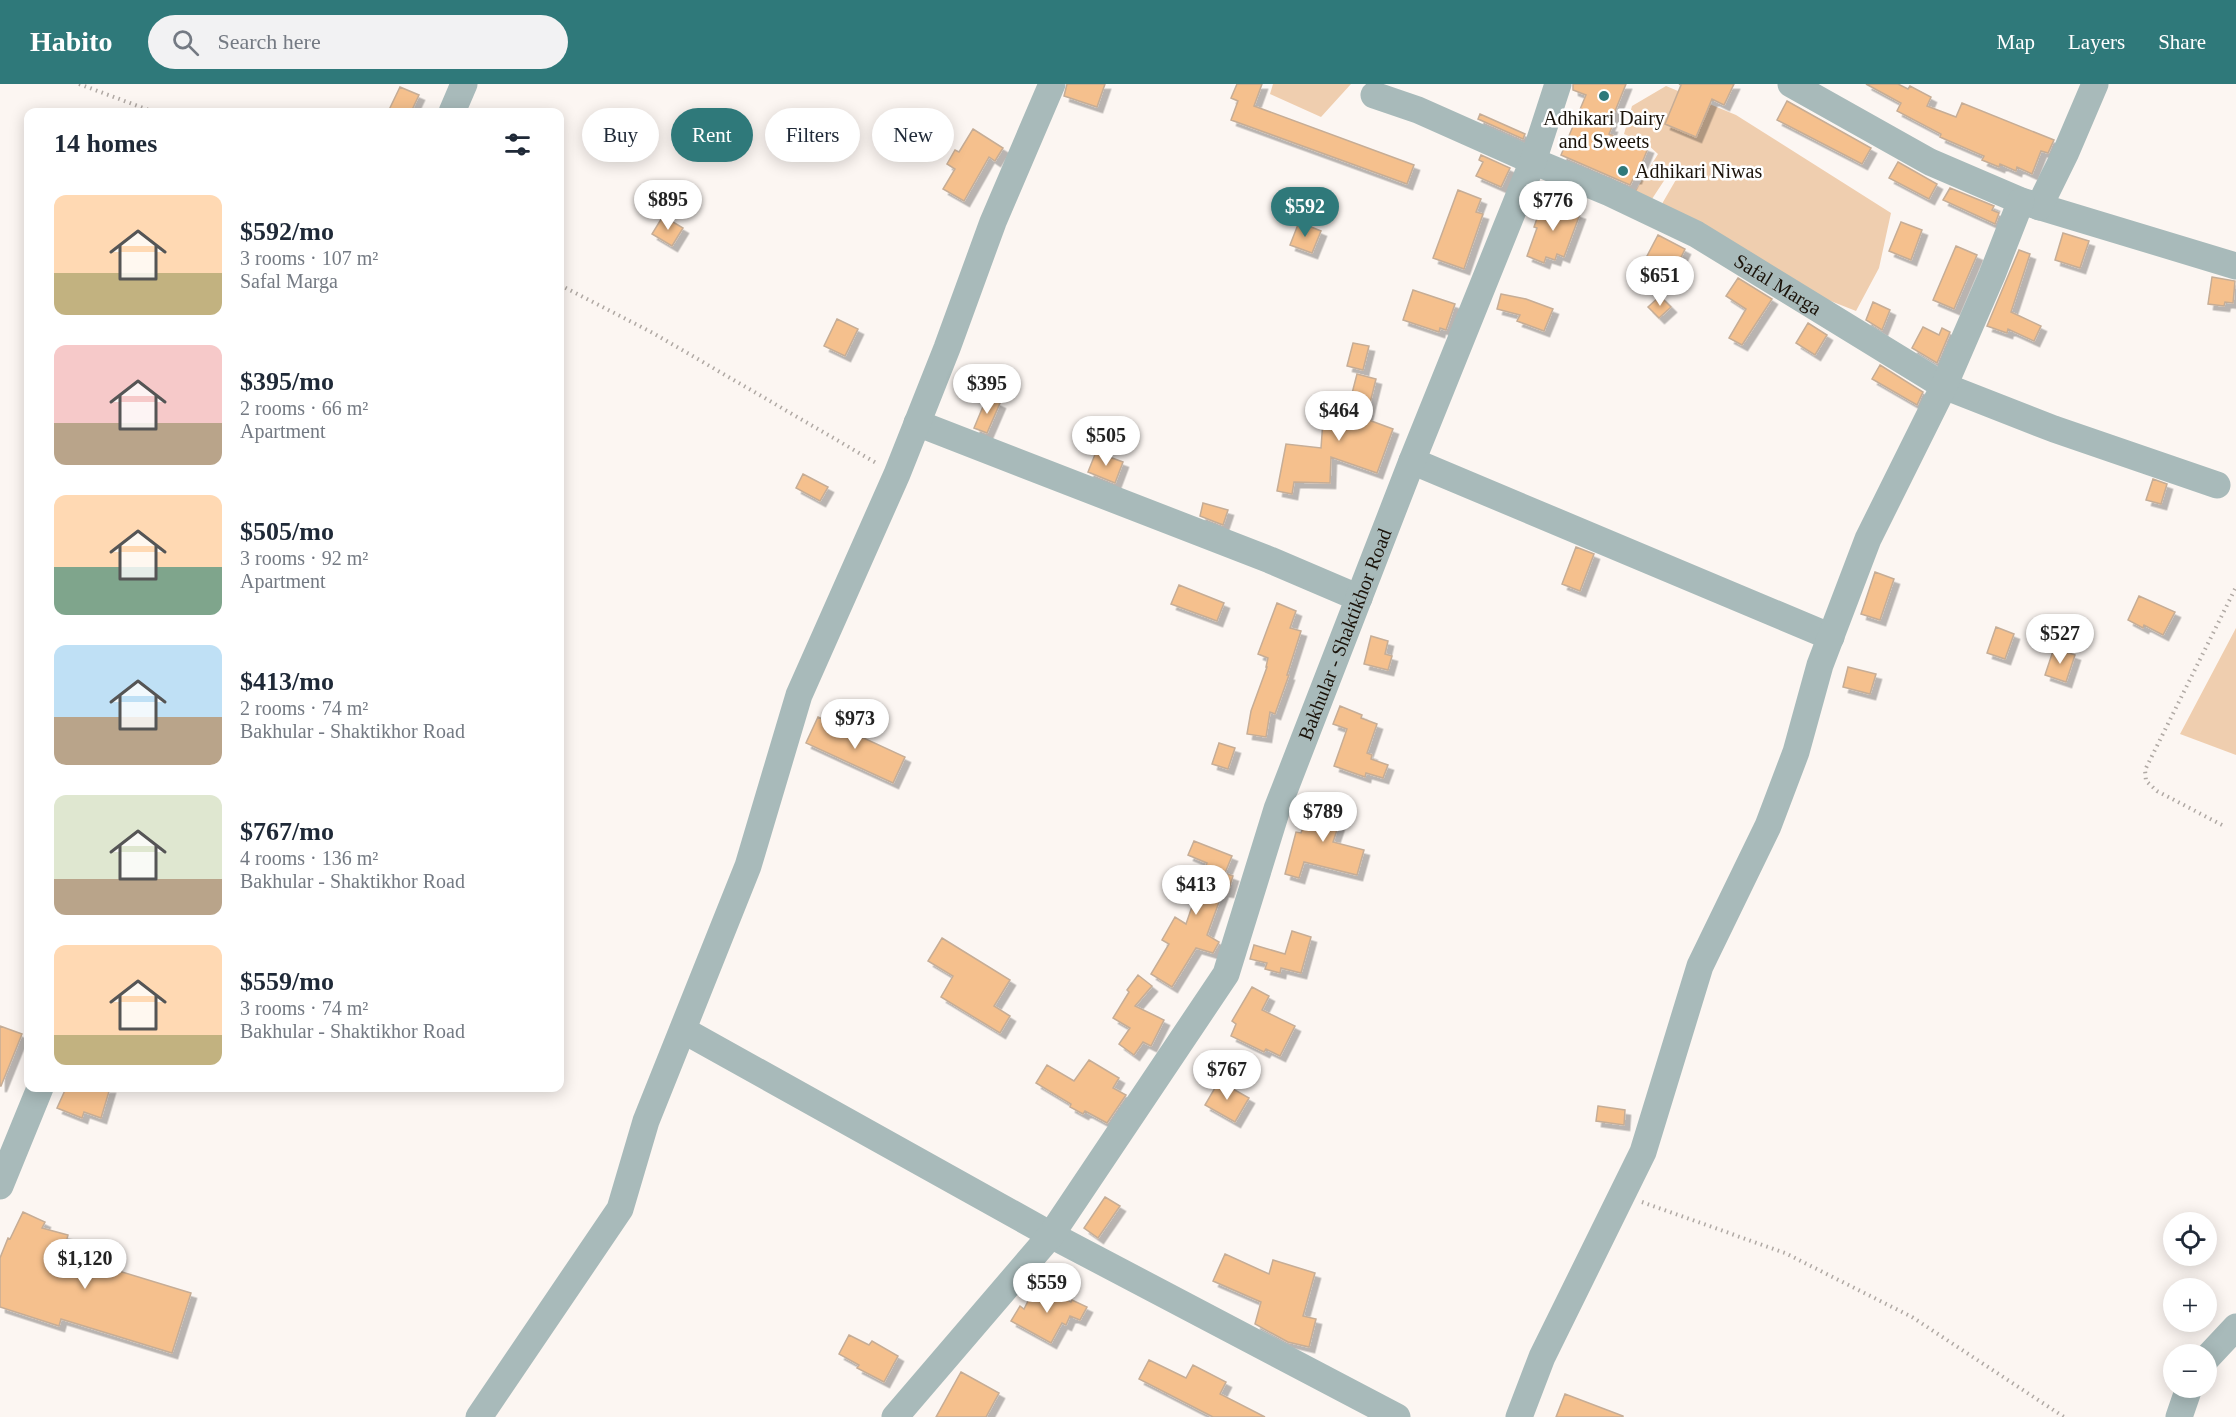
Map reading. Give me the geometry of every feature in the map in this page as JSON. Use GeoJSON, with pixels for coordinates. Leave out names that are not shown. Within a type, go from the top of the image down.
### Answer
{"type":"FeatureCollection","features":[{"type":"Feature","properties":{"kind":"street"},"geometry":{"type":"LineString","coordinates":[[454,108],[464,84]]}},
{"type":"Feature","properties":{"kind":"street"},"geometry":{"type":"LineString","coordinates":[[479,1417],[620,1209],[646,1121],[748,866],[799,695],[897,474],[947,348],[993,222],[1052,84]]}},
{"type":"Feature","properties":{"kind":"street","name":"Bakhular - Shaktikhor Road"},"geometry":{"type":"LineString","coordinates":[[895,1417],[1051,1235],[1226,974],[1277,809],[1533,161],[1558,84]]}},
{"type":"Feature","properties":{"kind":"street"},"geometry":{"type":"LineString","coordinates":[[1791,84],[1930,162],[2030,204],[2236,266]]}},
{"type":"Feature","properties":{"kind":"street"},"geometry":{"type":"LineString","coordinates":[[1520,1417],[1542,1357],[1643,1152],[1700,966],[1768,826],[1796,752],[1820,665],[1868,539],[1944,386],[1992,275],[2030,204],[2066,152],[2095,84]]}},
{"type":"Feature","properties":{"kind":"street","name":"Safal Marga"},"geometry":{"type":"LineString","coordinates":[[1374,94],[1418,110],[1610,193],[1696,234],[1944,386],[2054,429],[2217,485]]}},
{"type":"Feature","properties":{"kind":"street"},"geometry":{"type":"LineString","coordinates":[[916,423],[1270,560],[1359,598]]}},
{"type":"Feature","properties":{"kind":"street"},"geometry":{"type":"LineString","coordinates":[[1413,461],[1831,637]]}},
{"type":"Feature","properties":{"kind":"street"},"geometry":{"type":"LineString","coordinates":[[683,1030],[1051,1235],[1397,1417]]}},
{"type":"Feature","properties":{"kind":"street"},"geometry":{"type":"LineString","coordinates":[[0,1186],[38,1092]]}},
{"type":"Feature","properties":{"kind":"street"},"geometry":{"type":"LineString","coordinates":[[2217,1347],[2236,1327]]}},
{"type":"Feature","properties":{"kind":"street"},"geometry":{"type":"LineString","coordinates":[[2180,1417],[2186,1398]]}},
{"type":"Feature","properties":{"kind":"path"},"geometry":{"type":"LineString","coordinates":[[79,84],[143,108]]}},
{"type":"Feature","properties":{"kind":"path"},"geometry":{"type":"LineString","coordinates":[[564,287],[653,333],[897,474]]}},
{"type":"Feature","properties":{"kind":"path"},"geometry":{"type":"LineString","coordinates":[[2222,825],[2157,791],[2146,781],[2145,770],[2236,587]]}},
{"type":"Feature","properties":{"kind":"path"},"geometry":{"type":"LineString","coordinates":[[1622,1195],[1785,1253],[1912,1317],[2064,1417]]}},
{"type":"Feature","properties":{"kind":"shaded area"},"geometry":{"type":"Polygon","coordinates":[[[1273,84],[1351,84],[1321,117],[1270,94],[1273,84]]]}},
{"type":"Feature","properties":{"kind":"shaded area"},"geometry":{"type":"Polygon","coordinates":[[[1666,86],[1736,115],[1891,213],[1879,268],[1856,311],[1818,296],[1659,209],[1681,171],[1673,167],[1650,202],[1634,193],[1658,154],[1647,144],[1624,134],[1632,106],[1666,86]]]}},
{"type":"Feature","properties":{"kind":"shaded area"},"geometry":{"type":"Polygon","coordinates":[[[2236,628],[2236,755],[2180,734],[2236,628]]]}},
{"type":"Feature","properties":{"kind":"building"},"geometry":{"type":"Polygon","coordinates":[[[1067,84],[1105,84],[1097,107],[1064,96],[1067,84]]]}},
{"type":"Feature","properties":{"kind":"building"},"geometry":{"type":"Polygon","coordinates":[[[1237,84],[1262,84],[1254,106],[1414,165],[1407,184],[1231,120],[1238,101],[1231,98],[1237,84]]]}},
{"type":"Feature","properties":{"kind":"building"},"geometry":{"type":"Polygon","coordinates":[[[1573,84],[1626,84],[1609,126],[1612,127],[1609,134],[1648,148],[1636,178],[1634,177],[1630,185],[1561,155],[1586,95],[1573,90],[1573,84]]]}},
{"type":"Feature","properties":{"kind":"building"},"geometry":{"type":"Polygon","coordinates":[[[1679,84],[1734,84],[1724,105],[1712,99],[1696,137],[1665,124],[1681,85],[1679,84]]]}},
{"type":"Feature","properties":{"kind":"building"},"geometry":{"type":"Polygon","coordinates":[[[1866,84],[1898,84],[1908,89],[1910,86],[1931,97],[1927,106],[1956,117],[1962,103],[2054,140],[2048,153],[2041,151],[2032,174],[2017,167],[2016,171],[2000,164],[1999,167],[1982,160],[1984,156],[1940,137],[1941,134],[1897,111],[1901,103],[1866,84]]]}},
{"type":"Feature","properties":{"kind":"building"},"geometry":{"type":"Polygon","coordinates":[[[400,87],[419,95],[413,108],[390,108],[400,87]]]}},
{"type":"Feature","properties":{"kind":"building"},"geometry":{"type":"Polygon","coordinates":[[[1787,101],[1871,148],[1862,164],[1777,120],[1787,101]]]}},
{"type":"Feature","properties":{"kind":"building"},"geometry":{"type":"Polygon","coordinates":[[[1480,114],[1525,134],[1523,139],[1478,119],[1480,114]]]}},
{"type":"Feature","properties":{"kind":"building"},"geometry":{"type":"Polygon","coordinates":[[[973,129],[1003,148],[995,161],[989,157],[964,201],[943,189],[955,169],[947,164],[954,162],[955,150],[959,152],[973,129]]]}},
{"type":"Feature","properties":{"kind":"building"},"geometry":{"type":"Polygon","coordinates":[[[1481,155],[1510,168],[1501,187],[1476,176],[1483,162],[1479,160],[1481,155]]]}},
{"type":"Feature","properties":{"kind":"building"},"geometry":{"type":"Polygon","coordinates":[[[1898,162],[1937,184],[1929,199],[1889,178],[1898,162]]]}},
{"type":"Feature","properties":{"kind":"building"},"geometry":{"type":"Polygon","coordinates":[[[1950,188],[1994,206],[1992,210],[1999,213],[1995,224],[1943,200],[1950,188]]]}},
{"type":"Feature","properties":{"kind":"building"},"geometry":{"type":"Polygon","coordinates":[[[1458,190],[1481,199],[1476,212],[1483,214],[1464,269],[1433,258],[1458,190]]]}},
{"type":"Feature","properties":{"kind":"building"},"geometry":{"type":"Polygon","coordinates":[[[1543,201],[1580,214],[1564,257],[1557,254],[1555,260],[1546,257],[1544,263],[1527,256],[1543,201]]]}},
{"type":"Feature","properties":{"kind":"building"},"geometry":{"type":"Polygon","coordinates":[[[663,216],[683,228],[672,246],[652,234],[663,216]]]}},
{"type":"Feature","properties":{"kind":"building"},"geometry":{"type":"Polygon","coordinates":[[[1299,222],[1321,231],[1312,253],[1290,245],[1299,222]]]}},
{"type":"Feature","properties":{"kind":"building"},"geometry":{"type":"Polygon","coordinates":[[[1901,222],[1922,230],[1911,260],[1889,251],[1901,222]]]}},
{"type":"Feature","properties":{"kind":"building"},"geometry":{"type":"Polygon","coordinates":[[[2063,233],[2089,241],[2080,268],[2055,260],[2063,233]]]}},
{"type":"Feature","properties":{"kind":"building"},"geometry":{"type":"Polygon","coordinates":[[[1658,235],[1685,249],[1675,270],[1647,256],[1658,235]]]}},
{"type":"Feature","properties":{"kind":"building"},"geometry":{"type":"Polygon","coordinates":[[[1956,246],[1977,255],[1954,309],[1933,300],[1956,246]]]}},
{"type":"Feature","properties":{"kind":"building"},"geometry":{"type":"Polygon","coordinates":[[[2019,250],[2030,254],[2011,312],[2041,326],[2034,341],[2008,329],[2007,333],[1987,326],[2019,250]]]}},
{"type":"Feature","properties":{"kind":"building"},"geometry":{"type":"Polygon","coordinates":[[[2212,277],[2235,281],[2233,303],[2225,302],[2224,306],[2208,304],[2212,277]]]}},
{"type":"Feature","properties":{"kind":"building"},"geometry":{"type":"Polygon","coordinates":[[[1738,278],[1772,299],[1742,345],[1729,338],[1746,309],[1726,296],[1738,278]]]}},
{"type":"Feature","properties":{"kind":"building"},"geometry":{"type":"Polygon","coordinates":[[[1413,290],[1455,304],[1446,330],[1440,328],[1439,332],[1403,320],[1413,290]]]}},
{"type":"Feature","properties":{"kind":"building"},"geometry":{"type":"Polygon","coordinates":[[[1501,294],[1526,299],[1553,309],[1544,331],[1517,321],[1520,315],[1497,309],[1501,294]]]}},
{"type":"Feature","properties":{"kind":"building"},"geometry":{"type":"Polygon","coordinates":[[[1660,296],[1671,307],[1659,318],[1648,307],[1660,296]]]}},
{"type":"Feature","properties":{"kind":"building"},"geometry":{"type":"Polygon","coordinates":[[[1873,302],[1890,310],[1882,330],[1866,320],[1873,302]]]}},
{"type":"Feature","properties":{"kind":"building"},"geometry":{"type":"Polygon","coordinates":[[[837,319],[858,329],[845,356],[824,346],[837,319]]]}},
{"type":"Feature","properties":{"kind":"building"},"geometry":{"type":"Polygon","coordinates":[[[1808,323],[1827,335],[1815,355],[1796,343],[1808,323]]]}},
{"type":"Feature","properties":{"kind":"building"},"geometry":{"type":"Polygon","coordinates":[[[1923,327],[1939,335],[1942,328],[1950,332],[1937,363],[1912,348],[1923,327]]]}},
{"type":"Feature","properties":{"kind":"building"},"geometry":{"type":"Polygon","coordinates":[[[1353,343],[1369,346],[1363,370],[1347,366],[1353,343]]]}},
{"type":"Feature","properties":{"kind":"building"},"geometry":{"type":"Polygon","coordinates":[[[1880,365],[1923,392],[1917,405],[1872,379],[1880,365]]]}},
{"type":"Feature","properties":{"kind":"building"},"geometry":{"type":"Polygon","coordinates":[[[1357,374],[1376,379],[1366,419],[1393,429],[1377,473],[1331,457],[1330,483],[1294,482],[1292,494],[1277,491],[1286,444],[1321,448],[1324,407],[1348,409],[1357,374]]]}},
{"type":"Feature","properties":{"kind":"building"},"geometry":{"type":"Polygon","coordinates":[[[987,397],[1000,403],[987,433],[974,428],[987,397]]]}},
{"type":"Feature","properties":{"kind":"building"},"geometry":{"type":"Polygon","coordinates":[[[1096,452],[1123,462],[1115,483],[1088,472],[1096,452]]]}},
{"type":"Feature","properties":{"kind":"building"},"geometry":{"type":"Polygon","coordinates":[[[803,474],[828,487],[820,501],[796,488],[803,474]]]}},
{"type":"Feature","properties":{"kind":"building"},"geometry":{"type":"Polygon","coordinates":[[[2153,479],[2167,484],[2161,504],[2146,500],[2153,479]]]}},
{"type":"Feature","properties":{"kind":"building"},"geometry":{"type":"Polygon","coordinates":[[[1203,503],[1228,510],[1223,525],[1200,516],[1203,503]]]}},
{"type":"Feature","properties":{"kind":"building"},"geometry":{"type":"Polygon","coordinates":[[[1576,547],[1594,554],[1580,591],[1562,584],[1576,547]]]}},
{"type":"Feature","properties":{"kind":"building"},"geometry":{"type":"Polygon","coordinates":[[[1875,572],[1894,579],[1880,620],[1861,614],[1875,572]]]}},
{"type":"Feature","properties":{"kind":"building"},"geometry":{"type":"Polygon","coordinates":[[[1179,585],[1224,603],[1217,621],[1171,604],[1179,585]]]}},
{"type":"Feature","properties":{"kind":"building"},"geometry":{"type":"Polygon","coordinates":[[[2139,596],[2175,612],[2163,635],[2128,620],[2139,596]]]}},
{"type":"Feature","properties":{"kind":"building"},"geometry":{"type":"Polygon","coordinates":[[[1277,603],[1296,611],[1290,628],[1301,631],[1275,714],[1270,712],[1266,737],[1247,734],[1251,711],[1267,667],[1268,658],[1258,654],[1277,603]]]}},
{"type":"Feature","properties":{"kind":"building"},"geometry":{"type":"Polygon","coordinates":[[[1996,627],[2014,634],[2005,659],[1987,653],[1996,627]]]}},
{"type":"Feature","properties":{"kind":"building"},"geometry":{"type":"Polygon","coordinates":[[[1371,636],[1388,641],[1385,654],[1392,656],[1388,670],[1364,664],[1371,636]]]}},
{"type":"Feature","properties":{"kind":"building"},"geometry":{"type":"Polygon","coordinates":[[[2054,648],[2075,655],[2066,682],[2045,675],[2054,648]]]}},
{"type":"Feature","properties":{"kind":"building"},"geometry":{"type":"Polygon","coordinates":[[[1848,667],[1876,674],[1870,694],[1843,687],[1848,667]]]}},
{"type":"Feature","properties":{"kind":"building"},"geometry":{"type":"Polygon","coordinates":[[[1340,706],[1377,724],[1367,753],[1372,755],[1371,759],[1388,765],[1383,778],[1366,773],[1365,777],[1334,766],[1347,729],[1333,724],[1340,706]]]}},
{"type":"Feature","properties":{"kind":"building"},"geometry":{"type":"Polygon","coordinates":[[[818,717],[905,757],[893,783],[806,743],[818,717]]]}},
{"type":"Feature","properties":{"kind":"building"},"geometry":{"type":"Polygon","coordinates":[[[1219,743],[1235,748],[1228,769],[1212,764],[1219,743]]]}},
{"type":"Feature","properties":{"kind":"building"},"geometry":{"type":"Polygon","coordinates":[[[1313,799],[1344,809],[1333,842],[1364,850],[1357,875],[1304,862],[1299,878],[1285,874],[1296,832],[1301,833],[1313,799]]]}},
{"type":"Feature","properties":{"kind":"building"},"geometry":{"type":"Polygon","coordinates":[[[1194,841],[1232,856],[1225,873],[1233,876],[1228,892],[1223,891],[1207,935],[1219,942],[1213,953],[1196,948],[1172,987],[1151,974],[1169,944],[1162,940],[1175,917],[1186,924],[1207,863],[1188,855],[1194,841]]]}},
{"type":"Feature","properties":{"kind":"building"},"geometry":{"type":"Polygon","coordinates":[[[1292,931],[1311,937],[1301,973],[1281,968],[1280,973],[1265,969],[1267,963],[1250,959],[1254,945],[1285,954],[1292,931]]]}},
{"type":"Feature","properties":{"kind":"building"},"geometry":{"type":"Polygon","coordinates":[[[942,938],[1010,980],[994,1006],[1010,1016],[1000,1033],[941,997],[953,976],[928,961],[942,938]]]}},
{"type":"Feature","properties":{"kind":"building"},"geometry":{"type":"Polygon","coordinates":[[[1138,975],[1152,986],[1135,1006],[1164,1020],[1151,1046],[1143,1042],[1134,1055],[1119,1044],[1130,1028],[1113,1018],[1129,992],[1127,990],[1138,975]]]}},
{"type":"Feature","properties":{"kind":"building"},"geometry":{"type":"Polygon","coordinates":[[[1252,987],[1269,996],[1262,1010],[1295,1026],[1280,1056],[1266,1049],[1264,1052],[1231,1036],[1236,1024],[1232,1021],[1252,987]]]}},
{"type":"Feature","properties":{"kind":"building"},"geometry":{"type":"Polygon","coordinates":[[[0,1026],[22,1034],[1,1086],[0,1086],[0,1026]]]}},
{"type":"Feature","properties":{"kind":"building"},"geometry":{"type":"Polygon","coordinates":[[[1089,1060],[1119,1078],[1113,1088],[1126,1095],[1107,1123],[1085,1111],[1083,1114],[1070,1107],[1071,1104],[1036,1083],[1047,1065],[1074,1081],[1089,1060]]]}},
{"type":"Feature","properties":{"kind":"building"},"geometry":{"type":"Polygon","coordinates":[[[1219,1081],[1249,1098],[1235,1122],[1205,1105],[1219,1081]]]}},
{"type":"Feature","properties":{"kind":"building"},"geometry":{"type":"Polygon","coordinates":[[[64,1092],[109,1092],[101,1118],[84,1112],[82,1118],[57,1108],[64,1092]]]}},
{"type":"Feature","properties":{"kind":"building"},"geometry":{"type":"Polygon","coordinates":[[[1598,1106],[1625,1110],[1624,1125],[1596,1121],[1598,1106]]]}},
{"type":"Feature","properties":{"kind":"building"},"geometry":{"type":"Polygon","coordinates":[[[1105,1197],[1120,1206],[1098,1238],[1084,1228],[1105,1197]]]}},
{"type":"Feature","properties":{"kind":"building"},"geometry":{"type":"Polygon","coordinates":[[[23,1212],[45,1222],[42,1228],[68,1235],[63,1254],[191,1293],[172,1353],[61,1319],[59,1326],[0,1307],[0,1258],[23,1212]]]}},
{"type":"Feature","properties":{"kind":"building"},"geometry":{"type":"Polygon","coordinates":[[[1225,1254],[1269,1274],[1273,1260],[1315,1273],[1303,1316],[1316,1319],[1309,1347],[1288,1342],[1255,1324],[1261,1302],[1213,1281],[1225,1254]]]}},
{"type":"Feature","properties":{"kind":"building"},"geometry":{"type":"Polygon","coordinates":[[[1036,1285],[1087,1307],[1080,1320],[1070,1316],[1066,1325],[1062,1323],[1051,1343],[1011,1321],[1020,1306],[1024,1309],[1036,1285]]]}},
{"type":"Feature","properties":{"kind":"building"},"geometry":{"type":"Polygon","coordinates":[[[849,1335],[869,1345],[872,1341],[898,1356],[884,1382],[857,1368],[859,1365],[839,1354],[849,1335]]]}},
{"type":"Feature","properties":{"kind":"building"},"geometry":{"type":"Polygon","coordinates":[[[1149,1360],[1186,1378],[1193,1365],[1226,1382],[1220,1394],[1265,1417],[1213,1417],[1139,1379],[1149,1360]]]}},
{"type":"Feature","properties":{"kind":"building"},"geometry":{"type":"Polygon","coordinates":[[[961,1372],[999,1393],[986,1417],[936,1417],[961,1372]]]}},
{"type":"Feature","properties":{"kind":"building"},"geometry":{"type":"Polygon","coordinates":[[[1565,1394],[1623,1416],[1623,1417],[1556,1417],[1565,1394]]]}},
{"type":"Feature","properties":{"kind":"place","name":"Adhikari Dairy and Sweets"},"geometry":{"type":"Point","coordinates":[1604,96]}},
{"type":"Feature","properties":{"kind":"place","name":"Adhikari Niwas"},"geometry":{"type":"Point","coordinates":[1623,171]}}]}
